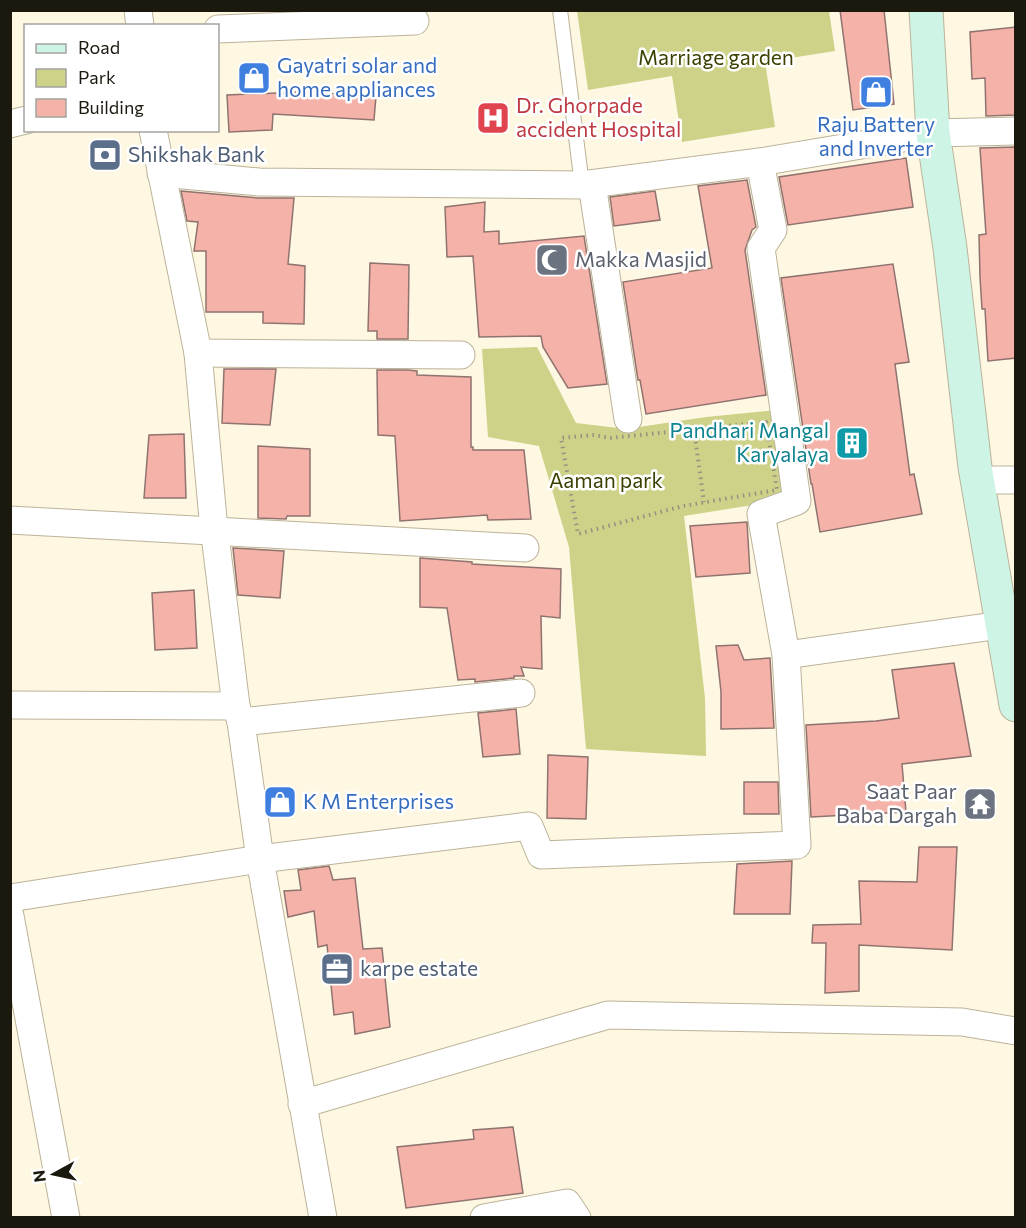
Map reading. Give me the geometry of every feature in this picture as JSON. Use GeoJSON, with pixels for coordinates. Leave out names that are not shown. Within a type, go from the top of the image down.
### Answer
{"type":"FeatureCollection","features":[{"type":"Feature","properties":{"kind":"main road"},"geometry":{"type":"LineString","coordinates":[[926,10],[933,133],[950,248],[977,480],[1008,625],[1016,705]]}},
{"type":"Feature","properties":{"kind":"street"},"geometry":{"type":"LineString","coordinates":[[219,29],[415,21]]}},
{"type":"Feature","properties":{"kind":"street"},"geometry":{"type":"LineString","coordinates":[[161,173],[259,183],[587,185],[760,162],[933,133],[1016,131]]}},
{"type":"Feature","properties":{"kind":"street"},"geometry":{"type":"LineString","coordinates":[[153,132],[198,353],[214,531],[239,714],[260,859],[323,1218]]}},
{"type":"Feature","properties":{"kind":"street"},"geometry":{"type":"LineString","coordinates":[[10,898],[260,859],[530,826],[541,855],[797,845],[786,655],[761,514],[797,501],[761,248],[773,230],[760,162]]}},
{"type":"Feature","properties":{"kind":"street"},"geometry":{"type":"LineString","coordinates":[[587,185],[628,419]]}},
{"type":"Feature","properties":{"kind":"street"},"geometry":{"type":"LineString","coordinates":[[198,353],[461,355]]}},
{"type":"Feature","properties":{"kind":"street"},"geometry":{"type":"LineString","coordinates":[[977,480],[1016,480]]}},
{"type":"Feature","properties":{"kind":"street"},"geometry":{"type":"LineString","coordinates":[[10,520],[525,548]]}},
{"type":"Feature","properties":{"kind":"street"},"geometry":{"type":"LineString","coordinates":[[786,655],[1008,625]]}},
{"type":"Feature","properties":{"kind":"street"},"geometry":{"type":"LineString","coordinates":[[10,705],[239,714],[521,693]]}},
{"type":"Feature","properties":{"kind":"street"},"geometry":{"type":"LineString","coordinates":[[10,916],[66,1218]]}},
{"type":"Feature","properties":{"kind":"street"},"geometry":{"type":"LineString","coordinates":[[302,1104],[608,1015],[962,1022],[1016,1031]]}},
{"type":"Feature","properties":{"kind":"street"},"geometry":{"type":"LineString","coordinates":[[484,1218],[567,1203],[577,1218]]}},
{"type":"Feature","properties":{"kind":"lane"},"geometry":{"type":"LineString","coordinates":[[560,10],[587,185]]}},
{"type":"Feature","properties":{"kind":"path"},"geometry":{"type":"LineString","coordinates":[[766,422],[777,490],[704,502],[578,534],[561,438],[594,435],[610,438],[766,422]]}},
{"type":"Feature","properties":{"kind":"path"},"geometry":{"type":"LineString","coordinates":[[694,430],[704,502]]}},
{"type":"Feature","properties":{"kind":"green space","name":"Marriage garden"},"geometry":{"type":"Polygon","coordinates":[[[577,11],[829,11],[835,51],[765,62],[775,127],[682,142],[672,76],[588,90],[577,11]]]}},
{"type":"Feature","properties":{"kind":"green space","name":"Aaman park"},"geometry":{"type":"Polygon","coordinates":[[[537,347],[576,423],[618,428],[639,427],[777,410],[790,499],[684,516],[705,698],[706,756],[586,749],[569,547],[539,446],[488,437],[482,349],[537,347]]]}},
{"type":"Feature","properties":{"kind":"building"},"geometry":{"type":"Polygon","coordinates":[[[840,10],[884,10],[894,104],[853,110],[840,10]]]}},
{"type":"Feature","properties":{"kind":"building"},"geometry":{"type":"Polygon","coordinates":[[[1016,27],[1016,115],[986,116],[985,78],[972,79],[970,32],[1016,27]]]}},
{"type":"Feature","properties":{"kind":"building"},"geometry":{"type":"Polygon","coordinates":[[[301,92],[376,96],[374,120],[273,114],[272,130],[229,132],[227,95],[301,92]]]}},
{"type":"Feature","properties":{"kind":"building"},"geometry":{"type":"Polygon","coordinates":[[[1016,147],[1016,358],[988,361],[985,309],[982,309],[980,277],[979,235],[986,234],[980,148],[1016,147]]]}},
{"type":"Feature","properties":{"kind":"building"},"geometry":{"type":"Polygon","coordinates":[[[906,158],[913,207],[788,225],[779,177],[906,158]]]}},
{"type":"Feature","properties":{"kind":"building"},"geometry":{"type":"Polygon","coordinates":[[[747,180],[756,227],[752,230],[745,250],[766,395],[646,414],[640,380],[638,380],[623,282],[712,268],[698,186],[747,180]]]}},
{"type":"Feature","properties":{"kind":"building"},"geometry":{"type":"Polygon","coordinates":[[[181,191],[258,198],[294,198],[288,264],[305,266],[304,324],[263,323],[263,312],[206,312],[206,251],[194,251],[198,222],[187,221],[181,191]]]}},
{"type":"Feature","properties":{"kind":"building"},"geometry":{"type":"Polygon","coordinates":[[[655,191],[660,220],[614,226],[610,197],[655,191]]]}},
{"type":"Feature","properties":{"kind":"building"},"geometry":{"type":"Polygon","coordinates":[[[485,202],[484,232],[499,231],[499,244],[584,236],[607,384],[568,388],[543,347],[541,336],[479,337],[473,256],[447,257],[445,207],[485,202]]]}},
{"type":"Feature","properties":{"kind":"building"},"geometry":{"type":"Polygon","coordinates":[[[370,263],[409,265],[408,339],[377,339],[377,331],[368,331],[370,263]]]}},
{"type":"Feature","properties":{"kind":"building"},"geometry":{"type":"Polygon","coordinates":[[[893,264],[909,362],[895,364],[910,475],[914,474],[922,514],[820,532],[781,278],[893,264]]]}},
{"type":"Feature","properties":{"kind":"building"},"geometry":{"type":"Polygon","coordinates":[[[224,369],[276,369],[270,425],[222,423],[224,369]]]}},
{"type":"Feature","properties":{"kind":"building"},"geometry":{"type":"Polygon","coordinates":[[[377,370],[408,370],[417,371],[417,375],[471,377],[471,447],[473,450],[524,450],[531,519],[488,520],[487,515],[400,521],[395,436],[378,435],[377,370]]]}},
{"type":"Feature","properties":{"kind":"building"},"geometry":{"type":"Polygon","coordinates":[[[184,434],[186,498],[144,498],[149,435],[184,434]]]}},
{"type":"Feature","properties":{"kind":"building"},"geometry":{"type":"Polygon","coordinates":[[[258,446],[310,449],[310,516],[287,516],[286,519],[258,518],[258,446]]]}},
{"type":"Feature","properties":{"kind":"building"},"geometry":{"type":"Polygon","coordinates":[[[747,522],[750,573],[696,577],[690,526],[747,522]]]}},
{"type":"Feature","properties":{"kind":"building"},"geometry":{"type":"Polygon","coordinates":[[[233,548],[284,551],[280,598],[238,595],[233,548]]]}},
{"type":"Feature","properties":{"kind":"building"},"geometry":{"type":"Polygon","coordinates":[[[420,558],[472,562],[472,564],[561,569],[560,618],[541,616],[542,669],[521,667],[524,676],[514,676],[514,678],[475,682],[475,679],[458,680],[447,608],[420,607],[420,558]]]}},
{"type":"Feature","properties":{"kind":"building"},"geometry":{"type":"Polygon","coordinates":[[[194,590],[197,648],[155,650],[152,593],[194,590]]]}},
{"type":"Feature","properties":{"kind":"building"},"geometry":{"type":"Polygon","coordinates":[[[738,645],[744,660],[770,658],[774,728],[721,729],[721,692],[716,646],[738,645]]]}},
{"type":"Feature","properties":{"kind":"building"},"geometry":{"type":"Polygon","coordinates":[[[954,663],[971,756],[902,764],[906,812],[811,817],[806,725],[899,718],[892,670],[954,663]]]}},
{"type":"Feature","properties":{"kind":"building"},"geometry":{"type":"Polygon","coordinates":[[[516,709],[520,754],[483,757],[478,713],[516,709]]]}},
{"type":"Feature","properties":{"kind":"building"},"geometry":{"type":"Polygon","coordinates":[[[548,755],[588,757],[586,819],[547,818],[548,755]]]}},
{"type":"Feature","properties":{"kind":"building"},"geometry":{"type":"Polygon","coordinates":[[[744,782],[778,782],[779,814],[744,814],[744,782]]]}},
{"type":"Feature","properties":{"kind":"building"},"geometry":{"type":"Polygon","coordinates":[[[919,847],[957,847],[952,950],[859,945],[859,991],[825,993],[826,943],[812,943],[813,925],[861,924],[859,881],[917,882],[919,847]]]}},
{"type":"Feature","properties":{"kind":"building"},"geometry":{"type":"Polygon","coordinates":[[[792,861],[790,914],[734,914],[737,864],[792,861]]]}},
{"type":"Feature","properties":{"kind":"building"},"geometry":{"type":"Polygon","coordinates":[[[329,866],[333,880],[355,878],[363,949],[382,948],[390,1027],[355,1034],[353,1012],[334,1015],[327,945],[318,947],[314,911],[288,917],[284,891],[301,890],[298,870],[329,866]]]}},
{"type":"Feature","properties":{"kind":"building"},"geometry":{"type":"Polygon","coordinates":[[[513,1127],[523,1193],[406,1208],[397,1147],[474,1139],[473,1130],[513,1127]]]}},
{"type":"Feature","properties":{"kind":"place","name":"Gayatri solar and home appliances"},"geometry":{"type":"Point","coordinates":[254,78]}},
{"type":"Feature","properties":{"kind":"place","name":"Raju Battery and Inverter"},"geometry":{"type":"Point","coordinates":[876,92]}},
{"type":"Feature","properties":{"kind":"place","name":"Dr. Ghorpade accident Hospital"},"geometry":{"type":"Point","coordinates":[493,118]}},
{"type":"Feature","properties":{"kind":"place","name":"Shikshak Bank"},"geometry":{"type":"Point","coordinates":[105,155]}},
{"type":"Feature","properties":{"kind":"place","name":"Makka Masjid"},"geometry":{"type":"Point","coordinates":[552,260]}},
{"type":"Feature","properties":{"kind":"place","name":"Pandhari Mangal Karyalaya"},"geometry":{"type":"Point","coordinates":[852,443]}},
{"type":"Feature","properties":{"kind":"place","name":"K M Enterprises"},"geometry":{"type":"Point","coordinates":[280,802]}},
{"type":"Feature","properties":{"kind":"place","name":"Saat Paar Baba Dargah"},"geometry":{"type":"Point","coordinates":[980,804]}},
{"type":"Feature","properties":{"kind":"place","name":"karpe estate"},"geometry":{"type":"Point","coordinates":[337,969]}}]}
